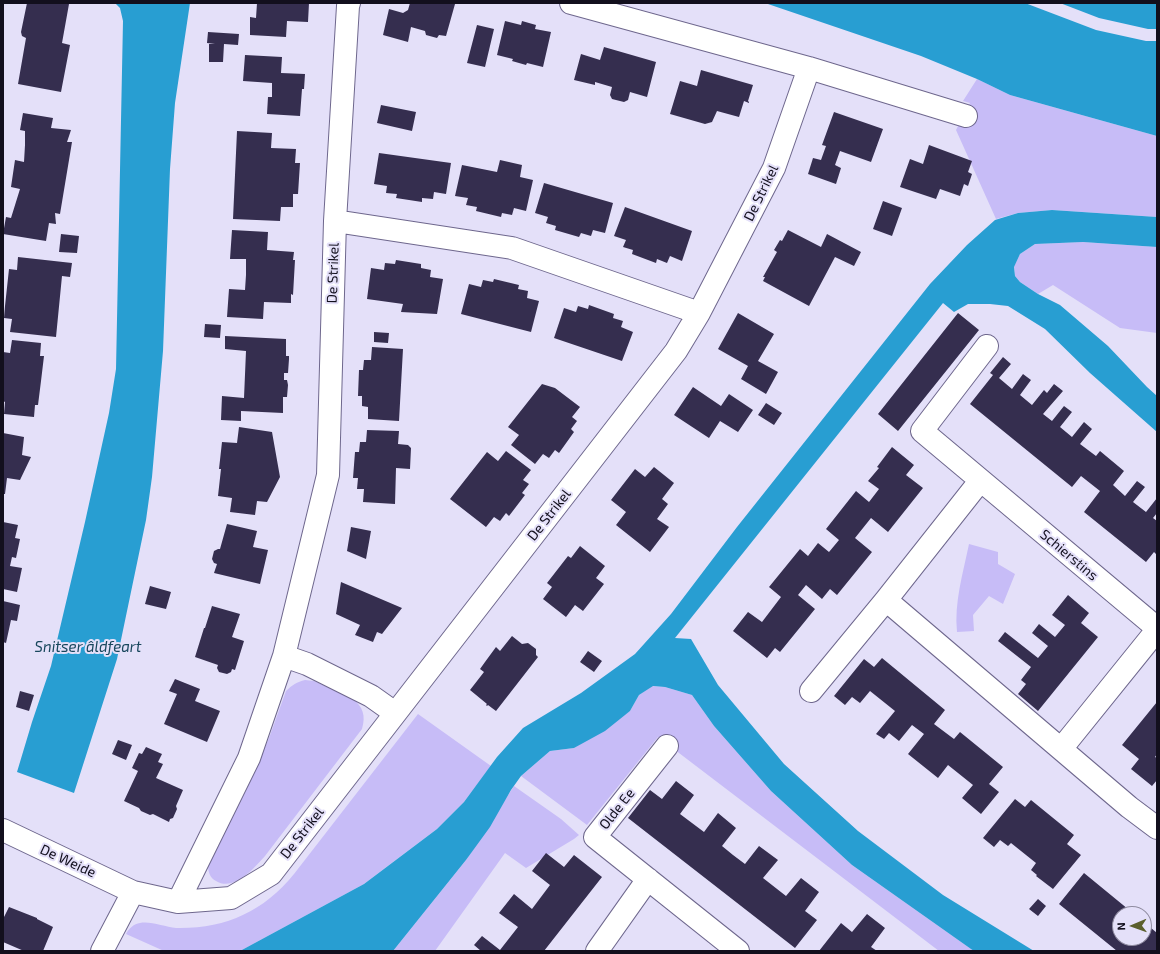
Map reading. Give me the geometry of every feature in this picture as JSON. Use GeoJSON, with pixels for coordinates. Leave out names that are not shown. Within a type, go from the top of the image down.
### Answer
{"type":"FeatureCollection","features":[{"type":"Feature","properties":{"kind":"street","name":"De Strikel"},"geometry":{"type":"LineString","coordinates":[[178,902],[249,758],[284,656],[328,475],[335,221],[349,3]]}},
{"type":"Feature","properties":{"kind":"street"},"geometry":{"type":"LineString","coordinates":[[571,3],[809,68],[966,116]]}},
{"type":"Feature","properties":{"kind":"street","name":"De Strikel"},"geometry":{"type":"LineString","coordinates":[[133,892],[178,902],[231,898],[271,874],[676,352],[699,313],[774,168],[809,68]]}},
{"type":"Feature","properties":{"kind":"street","name":"De Strikel"},"geometry":{"type":"LineString","coordinates":[[335,221],[512,248],[699,313]]}},
{"type":"Feature","properties":{"kind":"street","name":"Schierstins"},"geometry":{"type":"LineString","coordinates":[[987,346],[922,431],[1157,629],[1061,749]]}},
{"type":"Feature","properties":{"kind":"street"},"geometry":{"type":"LineString","coordinates":[[811,691],[886,600],[980,481]]}},
{"type":"Feature","properties":{"kind":"street"},"geometry":{"type":"LineString","coordinates":[[886,600],[1129,807],[1157,828]]}},
{"type":"Feature","properties":{"kind":"street"},"geometry":{"type":"LineString","coordinates":[[284,656],[307,664],[371,696],[395,713]]}},
{"type":"Feature","properties":{"kind":"street","name":"Olde Ee"},"geometry":{"type":"LineString","coordinates":[[667,746],[595,837],[738,951]]}},
{"type":"Feature","properties":{"kind":"street","name":"De Weide"},"geometry":{"type":"LineString","coordinates":[[3,830],[133,892]]}},
{"type":"Feature","properties":{"kind":"street"},"geometry":{"type":"LineString","coordinates":[[597,951],[648,879]]}},
{"type":"Feature","properties":{"kind":"street"},"geometry":{"type":"LineString","coordinates":[[102,951],[133,892]]}},
{"type":"Feature","properties":{"kind":"shaded area"},"geometry":{"type":"Polygon","coordinates":[[[977,79],[1010,95],[1157,136],[1157,217],[1052,210],[1018,213],[996,219],[956,130],[970,103],[963,101],[977,79]]]}},
{"type":"Feature","properties":{"kind":"shaded area"},"geometry":{"type":"Polygon","coordinates":[[[1083,242],[1157,247],[1157,333],[1120,328],[1053,285],[1038,294],[1020,282],[1015,276],[1014,266],[1020,254],[1035,244],[1083,242]]]}},
{"type":"Feature","properties":{"kind":"shaded area"},"geometry":{"type":"Polygon","coordinates":[[[969,544],[998,552],[998,564],[1015,574],[1003,604],[989,596],[973,615],[974,631],[957,632],[956,621],[958,599],[969,544]]]}},
{"type":"Feature","properties":{"kind":"shaded area"},"geometry":{"type":"Polygon","coordinates":[[[305,680],[314,681],[352,698],[363,712],[364,720],[362,729],[265,856],[255,867],[237,881],[223,884],[212,878],[208,870],[208,865],[246,791],[269,738],[286,691],[295,684],[305,680]]]}},
{"type":"Feature","properties":{"kind":"shaded area"},"geometry":{"type":"Polygon","coordinates":[[[652,686],[665,687],[692,695],[714,726],[771,791],[852,865],[974,951],[939,951],[658,737],[587,825],[521,776],[550,751],[574,748],[630,711],[639,695],[652,686]]]}},
{"type":"Feature","properties":{"kind":"shaded area"},"geometry":{"type":"Polygon","coordinates":[[[418,714],[491,766],[464,802],[437,829],[364,884],[240,951],[164,951],[126,934],[132,927],[140,923],[149,923],[176,928],[194,928],[211,925],[242,916],[269,899],[294,874],[418,714]]]}},
{"type":"Feature","properties":{"kind":"shaded area"},"geometry":{"type":"Polygon","coordinates":[[[514,786],[561,819],[579,835],[526,868],[505,853],[435,951],[393,951],[466,860],[514,786]]]}},
{"type":"Feature","properties":{"kind":"water","name":"Snitser âldfeart"},"geometry":{"type":"Polygon","coordinates":[[[115,3],[190,3],[175,103],[170,169],[163,351],[152,477],[146,520],[117,659],[74,793],[17,772],[51,666],[109,413],[116,369],[123,21],[120,8],[115,3]]]}},
{"type":"Feature","properties":{"kind":"water"},"geometry":{"type":"Polygon","coordinates":[[[765,3],[1157,3],[1157,136],[1010,95],[977,79],[921,56],[765,3]]]}},
{"type":"Feature","properties":{"kind":"water"},"geometry":{"type":"Polygon","coordinates":[[[1052,210],[1157,217],[1157,247],[1083,242],[1035,244],[1020,254],[1014,267],[1015,276],[1020,282],[1038,294],[1060,305],[1108,346],[1157,396],[1157,432],[1090,373],[1045,329],[1008,306],[968,304],[954,312],[943,303],[675,638],[691,639],[718,685],[784,764],[858,831],[943,895],[1034,951],[974,951],[971,949],[852,865],[771,791],[714,726],[692,695],[665,687],[653,686],[639,695],[630,711],[605,731],[574,748],[550,751],[521,776],[511,790],[490,827],[466,860],[393,951],[240,951],[364,884],[437,829],[464,802],[497,757],[523,728],[581,693],[635,654],[671,614],[737,527],[930,284],[967,245],[995,220],[1018,213],[1052,210]]]}},
{"type":"Feature","properties":{"kind":"pier"},"geometry":{"type":"Polygon","coordinates":[[[1025,3],[1060,3],[1099,18],[1148,29],[1157,29],[1157,41],[1146,41],[1096,30],[1025,3]]]}},
{"type":"Feature","properties":{"kind":"building"},"geometry":{"type":"Polygon","coordinates":[[[27,3],[69,4],[62,43],[70,45],[61,92],[18,84],[26,38],[22,36],[21,32],[27,3]]]}},
{"type":"Feature","properties":{"kind":"building"},"geometry":{"type":"Polygon","coordinates":[[[257,3],[309,3],[308,22],[287,21],[286,37],[250,35],[250,17],[256,18],[257,3]]]}},
{"type":"Feature","properties":{"kind":"building"},"geometry":{"type":"Polygon","coordinates":[[[410,3],[455,4],[446,36],[439,35],[437,38],[426,35],[425,31],[411,27],[408,42],[383,35],[389,9],[403,13],[408,10],[410,3]]]}},
{"type":"Feature","properties":{"kind":"building"},"geometry":{"type":"Polygon","coordinates":[[[505,21],[521,25],[522,21],[536,25],[535,29],[551,32],[543,67],[527,63],[526,65],[512,61],[513,59],[497,55],[505,21]]]}},
{"type":"Feature","properties":{"kind":"building"},"geometry":{"type":"Polygon","coordinates":[[[477,25],[494,29],[485,67],[467,63],[477,25]]]}},
{"type":"Feature","properties":{"kind":"building"},"geometry":{"type":"Polygon","coordinates":[[[208,32],[239,34],[238,45],[224,44],[223,62],[209,62],[209,44],[215,44],[207,43],[208,32]]]}},
{"type":"Feature","properties":{"kind":"building"},"geometry":{"type":"Polygon","coordinates":[[[604,47],[656,62],[647,97],[630,92],[628,100],[624,102],[612,99],[610,95],[612,87],[595,82],[595,85],[574,80],[581,54],[600,60],[604,47]]]}},
{"type":"Feature","properties":{"kind":"building"},"geometry":{"type":"Polygon","coordinates":[[[245,55],[282,57],[281,73],[305,74],[304,89],[302,89],[300,116],[267,114],[268,97],[272,97],[272,83],[243,81],[245,55]]]}},
{"type":"Feature","properties":{"kind":"building"},"geometry":{"type":"Polygon","coordinates":[[[701,70],[753,85],[748,101],[749,103],[744,101],[739,117],[717,111],[712,122],[705,124],[670,114],[680,81],[697,86],[701,70]]]}},
{"type":"Feature","properties":{"kind":"building"},"geometry":{"type":"Polygon","coordinates":[[[381,105],[416,112],[412,131],[377,123],[381,105]]]}},
{"type":"Feature","properties":{"kind":"building"},"geometry":{"type":"Polygon","coordinates":[[[834,112],[883,129],[871,162],[840,151],[835,165],[841,168],[836,184],[808,174],[813,158],[821,160],[826,146],[822,145],[834,112]]]}},
{"type":"Feature","properties":{"kind":"building"},"geometry":{"type":"Polygon","coordinates":[[[23,113],[53,118],[51,128],[71,130],[67,142],[72,142],[60,214],[55,213],[56,224],[49,223],[46,241],[3,234],[6,217],[11,218],[20,189],[11,187],[15,160],[24,162],[25,131],[20,130],[23,113]]]}},
{"type":"Feature","properties":{"kind":"building"},"geometry":{"type":"Polygon","coordinates":[[[237,131],[272,133],[271,148],[296,149],[295,163],[300,163],[298,194],[293,194],[293,207],[281,207],[280,221],[233,219],[237,131]]]}},
{"type":"Feature","properties":{"kind":"building"},"geometry":{"type":"Polygon","coordinates":[[[929,145],[972,161],[968,172],[972,174],[968,186],[964,184],[960,196],[940,189],[936,199],[900,187],[910,159],[923,164],[929,145]]]}},
{"type":"Feature","properties":{"kind":"building"},"geometry":{"type":"Polygon","coordinates":[[[379,153],[451,163],[446,194],[434,192],[433,199],[422,198],[422,202],[396,198],[397,194],[386,193],[387,186],[374,184],[379,153]]]}},
{"type":"Feature","properties":{"kind":"building"},"geometry":{"type":"Polygon","coordinates":[[[500,160],[522,165],[520,177],[533,180],[526,211],[514,208],[512,215],[502,213],[501,217],[476,211],[477,207],[466,205],[468,198],[455,196],[462,165],[497,172],[500,160]]]}},
{"type":"Feature","properties":{"kind":"building"},"geometry":{"type":"Polygon","coordinates":[[[544,183],[613,203],[605,233],[593,230],[591,236],[581,233],[579,237],[555,230],[556,226],[546,223],[548,217],[535,213],[544,183]]]}},
{"type":"Feature","properties":{"kind":"building"},"geometry":{"type":"Polygon","coordinates":[[[883,201],[902,208],[892,236],[873,229],[883,201]]]}},
{"type":"Feature","properties":{"kind":"building"},"geometry":{"type":"Polygon","coordinates":[[[625,207],[692,231],[682,261],[670,256],[667,263],[657,259],[656,263],[632,254],[633,250],[623,247],[626,240],[614,236],[625,207]]]}},
{"type":"Feature","properties":{"kind":"building"},"geometry":{"type":"Polygon","coordinates":[[[232,230],[268,232],[267,250],[294,252],[293,295],[291,294],[291,303],[264,302],[263,319],[227,317],[229,289],[245,290],[246,275],[246,259],[230,259],[232,230]]]}},
{"type":"Feature","properties":{"kind":"building"},"geometry":{"type":"Polygon","coordinates":[[[788,230],[821,247],[827,234],[861,252],[854,266],[835,257],[809,306],[763,281],[765,277],[763,277],[777,252],[774,250],[780,240],[782,241],[788,230]]]}},
{"type":"Feature","properties":{"kind":"building"},"geometry":{"type":"Polygon","coordinates":[[[61,234],[79,236],[77,253],[59,252],[61,234]]]}},
{"type":"Feature","properties":{"kind":"building"},"geometry":{"type":"Polygon","coordinates":[[[18,257],[72,263],[70,277],[62,276],[56,337],[10,332],[12,319],[4,318],[5,306],[9,269],[17,270],[18,257]]]}},
{"type":"Feature","properties":{"kind":"building"},"geometry":{"type":"Polygon","coordinates":[[[396,260],[421,264],[421,268],[431,270],[430,277],[443,279],[437,314],[401,312],[403,304],[367,299],[371,268],[384,270],[385,263],[395,264],[396,260]]]}},
{"type":"Feature","properties":{"kind":"building"},"geometry":{"type":"Polygon","coordinates":[[[494,279],[519,285],[518,289],[528,291],[527,298],[539,301],[531,332],[461,314],[469,284],[481,287],[483,280],[493,282],[494,279]]]}},
{"type":"Feature","properties":{"kind":"building"},"geometry":{"type":"Polygon","coordinates":[[[589,305],[614,314],[613,318],[623,321],[621,327],[633,332],[622,361],[554,338],[564,308],[576,312],[578,306],[588,309],[589,305]]]}},
{"type":"Feature","properties":{"kind":"building"},"geometry":{"type":"Polygon","coordinates":[[[738,313],[774,334],[758,361],[778,372],[766,394],[741,379],[748,366],[718,349],[738,313]]]}},
{"type":"Feature","properties":{"kind":"building"},"geometry":{"type":"Polygon","coordinates":[[[958,313],[979,330],[898,431],[878,414],[958,313]]]}},
{"type":"Feature","properties":{"kind":"building"},"geometry":{"type":"Polygon","coordinates":[[[205,324],[221,325],[220,338],[204,337],[205,324]]]}},
{"type":"Feature","properties":{"kind":"building"},"geometry":{"type":"Polygon","coordinates":[[[374,332],[389,333],[388,343],[374,342],[374,332]]]}},
{"type":"Feature","properties":{"kind":"building"},"geometry":{"type":"Polygon","coordinates":[[[225,336],[286,339],[286,356],[289,356],[289,359],[288,373],[284,373],[284,380],[287,380],[288,385],[287,397],[283,397],[283,413],[241,411],[241,421],[221,420],[222,396],[244,398],[246,351],[225,349],[225,336]]]}},
{"type":"Feature","properties":{"kind":"building"},"geometry":{"type":"Polygon","coordinates":[[[12,340],[41,343],[40,356],[44,356],[38,405],[35,405],[34,417],[4,414],[3,352],[10,353],[12,340]]]}},
{"type":"Feature","properties":{"kind":"building"},"geometry":{"type":"Polygon","coordinates":[[[372,347],[403,349],[399,421],[368,419],[368,407],[362,406],[362,396],[358,396],[359,370],[363,370],[364,360],[371,360],[372,347]]]}},
{"type":"Feature","properties":{"kind":"building"},"geometry":{"type":"Polygon","coordinates":[[[1003,357],[1011,364],[999,378],[1012,389],[1023,374],[1031,380],[1020,395],[1032,405],[1044,390],[1047,393],[1054,384],[1063,391],[1043,414],[1052,421],[1064,406],[1072,412],[1060,427],[1072,437],[1084,422],[1092,429],[1080,444],[1096,456],[1100,451],[1124,471],[1113,485],[1125,496],[1137,481],[1145,487],[1133,502],[1146,512],[1157,498],[1157,513],[1153,518],[1157,521],[1157,555],[1154,552],[1146,562],[1084,512],[1100,491],[1081,476],[1072,487],[970,404],[993,375],[990,373],[1003,357]]]}},
{"type":"Feature","properties":{"kind":"building"},"geometry":{"type":"Polygon","coordinates":[[[542,384],[555,388],[580,407],[572,417],[577,421],[571,429],[574,432],[559,453],[555,450],[549,458],[543,454],[535,464],[511,445],[519,435],[508,427],[542,384]]]}},
{"type":"Feature","properties":{"kind":"building"},"geometry":{"type":"Polygon","coordinates":[[[693,387],[721,406],[729,394],[753,410],[738,432],[720,421],[709,438],[674,415],[693,387]]]}},
{"type":"Feature","properties":{"kind":"building"},"geometry":{"type":"Polygon","coordinates":[[[766,403],[782,413],[774,425],[758,415],[766,403]]]}},
{"type":"Feature","properties":{"kind":"building"},"geometry":{"type":"Polygon","coordinates":[[[239,427],[272,432],[280,477],[267,502],[257,501],[255,515],[230,512],[232,498],[218,496],[222,442],[237,443],[239,427]]]}},
{"type":"Feature","properties":{"kind":"building"},"geometry":{"type":"Polygon","coordinates":[[[367,430],[399,431],[398,444],[408,445],[411,448],[410,469],[396,468],[395,504],[363,502],[364,489],[357,489],[358,478],[353,478],[355,452],[359,452],[360,442],[366,442],[367,430]]]}},
{"type":"Feature","properties":{"kind":"building"},"geometry":{"type":"Polygon","coordinates":[[[3,433],[24,437],[22,455],[31,457],[20,480],[7,478],[5,494],[3,494],[3,433]]]}},
{"type":"Feature","properties":{"kind":"building"},"geometry":{"type":"Polygon","coordinates":[[[892,447],[914,465],[906,475],[923,488],[888,532],[871,518],[855,538],[872,552],[837,595],[830,589],[822,599],[806,585],[798,595],[815,609],[780,652],[775,648],[767,658],[733,631],[748,612],[762,622],[781,597],[769,587],[800,549],[808,556],[818,543],[829,552],[839,540],[826,529],[856,491],[869,502],[879,489],[868,481],[879,468],[877,467],[892,447]]]}},
{"type":"Feature","properties":{"kind":"building"},"geometry":{"type":"Polygon","coordinates":[[[506,451],[531,470],[523,480],[529,484],[522,493],[525,495],[509,516],[506,513],[500,521],[494,517],[486,527],[450,499],[487,452],[498,461],[506,451]]]}},
{"type":"Feature","properties":{"kind":"building"},"geometry":{"type":"Polygon","coordinates":[[[654,467],[674,483],[662,499],[668,504],[657,519],[669,527],[650,552],[616,525],[626,512],[611,500],[635,469],[645,477],[654,467]]]}},
{"type":"Feature","properties":{"kind":"building"},"geometry":{"type":"Polygon","coordinates":[[[3,522],[18,525],[15,538],[20,539],[16,558],[12,557],[10,566],[22,568],[17,592],[3,589],[3,522]]]}},
{"type":"Feature","properties":{"kind":"building"},"geometry":{"type":"Polygon","coordinates":[[[227,524],[257,531],[253,547],[268,550],[260,584],[214,573],[217,564],[214,563],[212,559],[214,551],[220,549],[227,524]]]}},
{"type":"Feature","properties":{"kind":"building"},"geometry":{"type":"Polygon","coordinates":[[[351,527],[371,531],[366,559],[347,551],[351,527]]]}},
{"type":"Feature","properties":{"kind":"building"},"geometry":{"type":"Polygon","coordinates":[[[580,546],[605,566],[596,578],[604,584],[583,611],[575,605],[566,617],[543,599],[552,587],[547,583],[568,556],[571,558],[580,546]]]}},
{"type":"Feature","properties":{"kind":"building"},"geometry":{"type":"Polygon","coordinates":[[[341,582],[402,608],[382,634],[377,632],[373,642],[355,635],[360,625],[336,614],[341,582]]]}},
{"type":"Feature","properties":{"kind":"building"},"geometry":{"type":"Polygon","coordinates":[[[150,586],[171,592],[166,609],[145,604],[150,586]]]}},
{"type":"Feature","properties":{"kind":"building"},"geometry":{"type":"Polygon","coordinates":[[[1068,595],[1089,613],[1081,623],[1098,637],[1038,711],[1018,694],[1026,684],[1021,680],[1031,667],[998,641],[1005,632],[1038,658],[1048,646],[1032,633],[1039,624],[1055,637],[1065,625],[1052,615],[1068,595]]]}},
{"type":"Feature","properties":{"kind":"building"},"geometry":{"type":"Polygon","coordinates":[[[3,601],[20,605],[17,621],[11,620],[6,643],[3,642],[3,601]]]}},
{"type":"Feature","properties":{"kind":"building"},"geometry":{"type":"Polygon","coordinates":[[[212,606],[240,614],[232,637],[244,641],[235,670],[232,669],[231,672],[227,674],[219,672],[217,668],[218,665],[195,657],[212,606]]]}},
{"type":"Feature","properties":{"kind":"building"},"geometry":{"type":"Polygon","coordinates":[[[512,636],[522,644],[528,643],[536,649],[536,655],[538,657],[496,711],[488,705],[487,706],[487,704],[470,690],[484,672],[480,669],[496,647],[500,651],[512,636]]]}},
{"type":"Feature","properties":{"kind":"building"},"geometry":{"type":"Polygon","coordinates":[[[588,651],[602,661],[594,672],[580,662],[588,651]]]}},
{"type":"Feature","properties":{"kind":"building"},"geometry":{"type":"Polygon","coordinates":[[[882,658],[945,710],[934,724],[954,739],[960,732],[1003,767],[989,784],[999,792],[981,814],[962,798],[973,785],[948,765],[938,778],[908,754],[924,734],[912,725],[899,741],[889,733],[884,739],[876,734],[895,711],[870,691],[860,703],[852,697],[845,705],[834,696],[864,659],[874,667],[882,658]]]}},
{"type":"Feature","properties":{"kind":"building"},"geometry":{"type":"Polygon","coordinates":[[[175,679],[200,689],[195,701],[220,711],[207,742],[164,724],[177,694],[169,691],[175,679]]]}},
{"type":"Feature","properties":{"kind":"building"},"geometry":{"type":"Polygon","coordinates":[[[20,691],[34,695],[29,711],[16,707],[20,691]]]}},
{"type":"Feature","properties":{"kind":"building"},"geometry":{"type":"Polygon","coordinates":[[[1157,702],[1157,754],[1155,757],[1157,758],[1157,780],[1152,786],[1131,769],[1139,759],[1122,745],[1157,702]]]}},
{"type":"Feature","properties":{"kind":"building"},"geometry":{"type":"Polygon","coordinates":[[[118,740],[132,745],[126,760],[112,754],[118,740]]]}},
{"type":"Feature","properties":{"kind":"building"},"geometry":{"type":"Polygon","coordinates":[[[146,747],[162,754],[158,762],[163,764],[156,778],[183,790],[176,806],[177,809],[173,818],[170,819],[169,822],[153,814],[150,815],[141,811],[139,808],[124,801],[138,771],[132,768],[139,753],[142,754],[146,747]]]}},
{"type":"Feature","properties":{"kind":"building"},"geometry":{"type":"Polygon","coordinates":[[[676,781],[694,795],[680,814],[704,832],[718,813],[736,828],[722,846],[745,864],[759,846],[778,860],[763,878],[786,896],[801,878],[819,892],[805,911],[817,920],[795,948],[628,818],[650,790],[662,799],[676,781]]]}},
{"type":"Feature","properties":{"kind":"building"},"geometry":{"type":"Polygon","coordinates":[[[1015,799],[1025,807],[1031,800],[1074,835],[1067,844],[1081,855],[1053,889],[1036,876],[1037,875],[1031,870],[1036,863],[1011,843],[1008,846],[1000,840],[994,847],[983,838],[1015,799]]]}},
{"type":"Feature","properties":{"kind":"building"},"geometry":{"type":"Polygon","coordinates":[[[546,853],[564,867],[574,855],[602,877],[544,951],[481,951],[474,945],[482,936],[500,950],[518,927],[499,913],[514,894],[532,909],[550,885],[532,871],[546,853]]]}},
{"type":"Feature","properties":{"kind":"building"},"geometry":{"type":"Polygon","coordinates":[[[1084,873],[1124,906],[1112,906],[1112,946],[1152,946],[1152,929],[1157,933],[1157,951],[1117,951],[1059,904],[1084,873]]]}},
{"type":"Feature","properties":{"kind":"building"},"geometry":{"type":"Polygon","coordinates":[[[1038,899],[1046,906],[1038,916],[1029,909],[1038,899]]]}},
{"type":"Feature","properties":{"kind":"building"},"geometry":{"type":"Polygon","coordinates":[[[9,907],[37,918],[53,927],[43,951],[24,951],[3,942],[3,917],[9,907]]]}},
{"type":"Feature","properties":{"kind":"building"},"geometry":{"type":"Polygon","coordinates":[[[867,914],[885,928],[871,947],[877,951],[819,951],[841,923],[852,932],[867,914]]]}}]}
